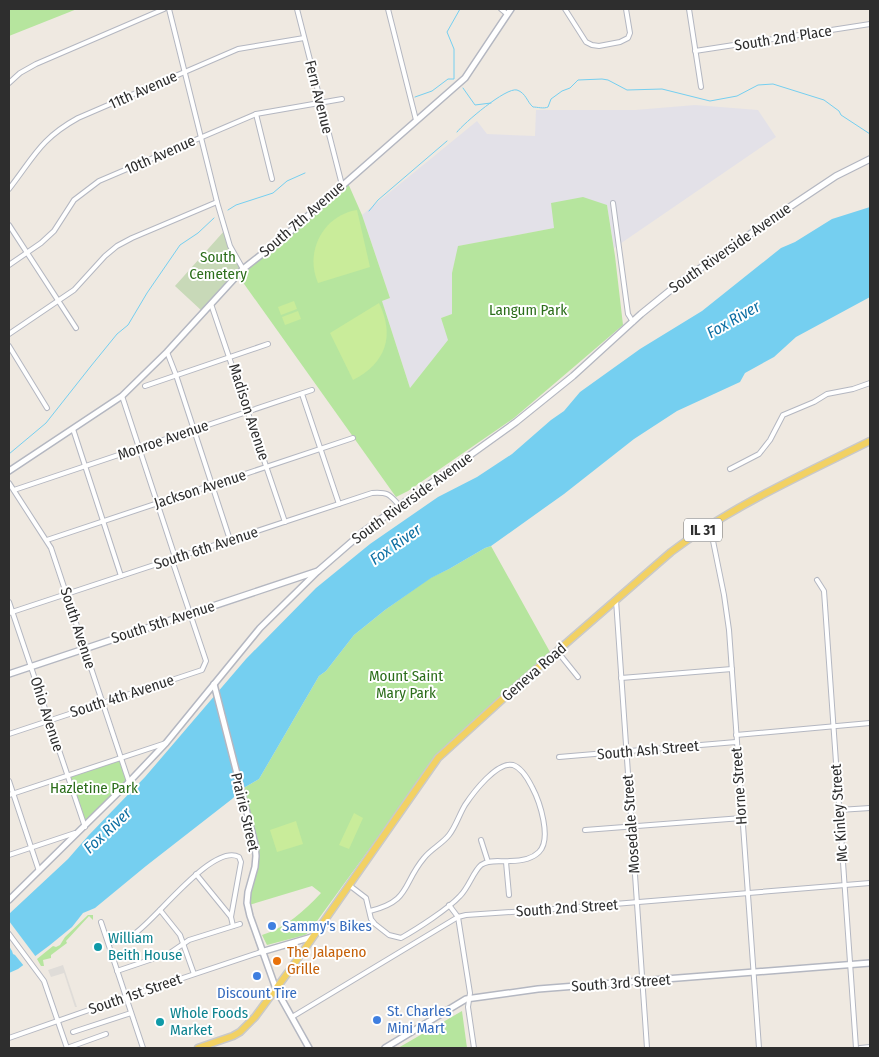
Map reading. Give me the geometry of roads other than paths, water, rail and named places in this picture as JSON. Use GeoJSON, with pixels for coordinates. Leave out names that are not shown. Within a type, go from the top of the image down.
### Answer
{"type":"FeatureCollection","features":[{"type":"Feature","properties":{"kind":"main road","name":"South Riverside Avenue"},"geometry":{"type":"LineString","coordinates":[[318,571],[362,532],[516,422],[573,376],[592,356],[640,314],[683,280],[836,176],[870,159]]}},
{"type":"Feature","properties":{"kind":"main road","name":"Geneva Road"},"geometry":{"type":"LineString","coordinates":[[276,989],[438,758],[671,552],[740,506],[870,441]]}},
{"type":"Feature","properties":{"kind":"main road","name":"South 5th Avenue"},"geometry":{"type":"LineString","coordinates":[[9,674],[318,571]]}},
{"type":"Feature","properties":{"kind":"main road","name":"IL 31"},"geometry":{"type":"LineString","coordinates":[[198,1048],[240,1032],[255,1017],[276,989]]}},
{"type":"Feature","properties":{"kind":"street"},"geometry":{"type":"LineString","coordinates":[[9,83],[20,73],[36,64],[164,9]]}},
{"type":"Feature","properties":{"kind":"street"},"geometry":{"type":"LineString","coordinates":[[169,9],[230,246],[243,269]]}},
{"type":"Feature","properties":{"kind":"street","name":"Fern Avenue"},"geometry":{"type":"LineString","coordinates":[[296,9],[342,185]]}},
{"type":"Feature","properties":{"kind":"street"},"geometry":{"type":"LineString","coordinates":[[388,9],[416,120]]}},
{"type":"Feature","properties":{"kind":"street"},"geometry":{"type":"LineString","coordinates":[[501,9],[507,14]]}},
{"type":"Feature","properties":{"kind":"street","name":"South 7th Avenue"},"geometry":{"type":"LineString","coordinates":[[9,471],[122,396],[167,352],[243,269],[285,236],[465,78],[511,9]]}},
{"type":"Feature","properties":{"kind":"street"},"geometry":{"type":"LineString","coordinates":[[565,9],[586,42],[598,46],[625,40],[630,33],[626,9]]}},
{"type":"Feature","properties":{"kind":"street"},"geometry":{"type":"LineString","coordinates":[[689,9],[701,86]]}},
{"type":"Feature","properties":{"kind":"street","name":"South 2nd Place"},"geometry":{"type":"LineString","coordinates":[[695,51],[870,24]]}},
{"type":"Feature","properties":{"kind":"street","name":"11th Avenue"},"geometry":{"type":"LineString","coordinates":[[9,189],[38,148],[62,126],[238,49],[304,38]]}},
{"type":"Feature","properties":{"kind":"street","name":"10th Avenue"},"geometry":{"type":"LineString","coordinates":[[9,266],[54,231],[74,200],[99,182],[256,114],[342,99]]}},
{"type":"Feature","properties":{"kind":"street"},"geometry":{"type":"LineString","coordinates":[[256,114],[272,179]]}},
{"type":"Feature","properties":{"kind":"street"},"geometry":{"type":"LineString","coordinates":[[9,334],[74,290],[105,256],[117,246],[218,202]]}},
{"type":"Feature","properties":{"kind":"street"},"geometry":{"type":"LineString","coordinates":[[613,203],[628,314],[633,322]]}},
{"type":"Feature","properties":{"kind":"street"},"geometry":{"type":"LineString","coordinates":[[9,225],[26,254],[76,328]]}},
{"type":"Feature","properties":{"kind":"street","name":"Madison Avenue"},"geometry":{"type":"LineString","coordinates":[[211,303],[285,522]]}},
{"type":"Feature","properties":{"kind":"street"},"geometry":{"type":"LineString","coordinates":[[145,386],[268,344]]}},
{"type":"Feature","properties":{"kind":"street"},"geometry":{"type":"LineString","coordinates":[[9,346],[47,408]]}},
{"type":"Feature","properties":{"kind":"street"},"geometry":{"type":"LineString","coordinates":[[167,352],[230,540]]}},
{"type":"Feature","properties":{"kind":"street"},"geometry":{"type":"LineString","coordinates":[[730,469],[759,454],[770,440],[783,415],[814,402],[827,394],[870,383]]}},
{"type":"Feature","properties":{"kind":"street","name":"Monroe Avenue"},"geometry":{"type":"LineString","coordinates":[[14,490],[312,390]]}},
{"type":"Feature","properties":{"kind":"street"},"geometry":{"type":"LineString","coordinates":[[302,394],[339,504]]}},
{"type":"Feature","properties":{"kind":"street"},"geometry":{"type":"LineString","coordinates":[[122,396],[174,554],[174,562],[190,614]]}},
{"type":"Feature","properties":{"kind":"street"},"geometry":{"type":"LineString","coordinates":[[73,429],[121,576]]}},
{"type":"Feature","properties":{"kind":"street","name":"Jackson Avenue"},"geometry":{"type":"LineString","coordinates":[[47,540],[353,438]]}},
{"type":"Feature","properties":{"kind":"street","name":"South Avenue"},"geometry":{"type":"LineString","coordinates":[[9,483],[47,540],[67,594],[129,782]]}},
{"type":"Feature","properties":{"kind":"street","name":"South 6th Avenue"},"geometry":{"type":"LineString","coordinates":[[11,612],[372,493],[382,492],[390,494],[399,505]]}},
{"type":"Feature","properties":{"kind":"street","name":"Horne Street"},"geometry":{"type":"LineString","coordinates":[[710,526],[727,612],[759,1048]]}},
{"type":"Feature","properties":{"kind":"street","name":"South Riverside Avenue"},"geometry":{"type":"LineString","coordinates":[[9,900],[129,782],[166,742],[260,628],[318,571]]}},
{"type":"Feature","properties":{"kind":"street","name":"Mc Kinley Street"},"geometry":{"type":"LineString","coordinates":[[817,580],[824,591],[856,1048]]}},
{"type":"Feature","properties":{"kind":"street","name":"Mosedale Street"},"geometry":{"type":"LineString","coordinates":[[616,600],[647,1048]]}},
{"type":"Feature","properties":{"kind":"street","name":"Ohio Avenue"},"geometry":{"type":"LineString","coordinates":[[9,602],[84,827]]}},
{"type":"Feature","properties":{"kind":"street","name":"South 4th Avenue"},"geometry":{"type":"LineString","coordinates":[[9,734],[202,670],[206,661],[190,614]]}},
{"type":"Feature","properties":{"kind":"street"},"geometry":{"type":"LineString","coordinates":[[557,651],[578,677]]}},
{"type":"Feature","properties":{"kind":"street"},"geometry":{"type":"LineString","coordinates":[[621,678],[732,668]]}},
{"type":"Feature","properties":{"kind":"street","name":"Prairie Street"},"geometry":{"type":"LineString","coordinates":[[214,684],[256,856],[247,902],[261,952],[276,989],[309,1048]]}},
{"type":"Feature","properties":{"kind":"street"},"geometry":{"type":"LineString","coordinates":[[736,735],[870,723]]}},
{"type":"Feature","properties":{"kind":"street"},"geometry":{"type":"LineString","coordinates":[[11,794],[166,742]]}},
{"type":"Feature","properties":{"kind":"street","name":"South Ash Street"},"geometry":{"type":"LineString","coordinates":[[559,757],[736,742]]}},
{"type":"Feature","properties":{"kind":"street"},"geometry":{"type":"LineString","coordinates":[[349,885],[366,898],[371,919],[374,924],[390,935],[401,938],[458,899],[468,887],[476,870],[488,862],[526,860],[533,856],[541,849],[544,839],[541,812],[535,792],[518,767],[511,765],[503,766],[476,790],[464,806],[448,836],[424,857],[400,897],[384,907],[370,911]]}},
{"type":"Feature","properties":{"kind":"street"},"geometry":{"type":"LineString","coordinates":[[9,781],[11,794],[39,871]]}},
{"type":"Feature","properties":{"kind":"street"},"geometry":{"type":"LineString","coordinates":[[839,810],[870,808]]}},
{"type":"Feature","properties":{"kind":"street"},"geometry":{"type":"LineString","coordinates":[[585,830],[742,818]]}},
{"type":"Feature","properties":{"kind":"street"},"geometry":{"type":"LineString","coordinates":[[9,856],[80,832]]}},
{"type":"Feature","properties":{"kind":"street"},"geometry":{"type":"LineString","coordinates":[[481,840],[488,862]]}},
{"type":"Feature","properties":{"kind":"street"},"geometry":{"type":"LineString","coordinates":[[108,943],[135,934],[196,874],[214,861],[228,855],[235,855],[241,859],[230,917]]}},
{"type":"Feature","properties":{"kind":"street"},"geometry":{"type":"LineString","coordinates":[[506,862],[509,895]]}},
{"type":"Feature","properties":{"kind":"street"},"geometry":{"type":"LineString","coordinates":[[196,874],[230,917],[234,926]]}},
{"type":"Feature","properties":{"kind":"street","name":"South 2nd Street"},"geometry":{"type":"LineString","coordinates":[[292,1017],[466,914],[870,883]]}},
{"type":"Feature","properties":{"kind":"street"},"geometry":{"type":"LineString","coordinates":[[449,905],[458,917],[470,992],[468,1007],[474,1048]]}},
{"type":"Feature","properties":{"kind":"street"},"geometry":{"type":"LineString","coordinates":[[160,910],[177,930],[194,974]]}},
{"type":"Feature","properties":{"kind":"street"},"geometry":{"type":"LineString","coordinates":[[101,922],[143,1048]]}},
{"type":"Feature","properties":{"kind":"street"},"geometry":{"type":"LineString","coordinates":[[118,971],[180,948],[189,940],[240,924]]}},
{"type":"Feature","properties":{"kind":"street"},"geometry":{"type":"LineString","coordinates":[[9,934],[44,982],[67,1048],[106,1034]]}},
{"type":"Feature","properties":{"kind":"street"},"geometry":{"type":"LineString","coordinates":[[261,952],[312,937]]}},
{"type":"Feature","properties":{"kind":"street","name":"South 1st Street"},"geometry":{"type":"LineString","coordinates":[[9,1038],[126,996],[261,952]]}},
{"type":"Feature","properties":{"kind":"street","name":"South 3rd Street"},"geometry":{"type":"LineString","coordinates":[[388,1048],[466,999],[538,990],[870,963]]}},
{"type":"Feature","properties":{"kind":"street"},"geometry":{"type":"LineString","coordinates":[[73,1032],[131,1013]]}},
{"type":"Feature","properties":{"kind":"street"},"geometry":{"type":"LineString","coordinates":[[860,1048],[870,1047]]}},
{"type":"Feature","properties":{"kind":"water","name":"Fox River"},"geometry":{"type":"Polygon","coordinates":[[[870,207],[870,297],[796,337],[774,357],[745,373],[740,382],[677,411],[634,439],[564,494],[491,546],[431,578],[385,610],[354,635],[326,671],[319,676],[259,779],[242,789],[95,908],[83,913],[72,927],[50,945],[18,969],[9,973],[9,914],[68,859],[145,777],[246,659],[316,588],[370,544],[438,497],[477,477],[512,454],[564,411],[580,392],[640,349],[702,311],[781,248],[795,242],[832,219],[870,207]]]}},
{"type":"Feature","properties":{"kind":"waterway"},"geometry":{"type":"LineString","coordinates":[[415,97],[432,91],[448,79],[454,79],[454,49],[447,32],[460,9]]}},
{"type":"Feature","properties":{"kind":"waterway"},"geometry":{"type":"LineString","coordinates":[[457,132],[486,106],[512,91],[517,90],[522,93],[533,107],[545,108],[548,107],[551,99],[570,88],[578,80],[602,79],[608,80],[627,90],[662,89],[710,101],[737,96],[758,85],[773,84],[824,100],[839,111],[841,115],[870,134]]}},
{"type":"Feature","properties":{"kind":"waterway"},"geometry":{"type":"LineString","coordinates":[[463,88],[475,105],[491,103]]}},
{"type":"Feature","properties":{"kind":"waterway"},"geometry":{"type":"LineString","coordinates":[[369,211],[378,200],[447,141]]}},
{"type":"Feature","properties":{"kind":"waterway"},"geometry":{"type":"LineString","coordinates":[[228,210],[236,205],[273,193],[287,181],[305,173]]}},
{"type":"Feature","properties":{"kind":"waterway"},"geometry":{"type":"LineString","coordinates":[[9,454],[46,423],[117,334],[128,325],[147,293],[180,245],[198,233],[214,218]]}},
{"type":"Feature","properties":{"kind":"place","name":"Sammy's Bikes"},"geometry":{"type":"Point","coordinates":[272,926]}},
{"type":"Feature","properties":{"kind":"place","name":"William Beith House"},"geometry":{"type":"Point","coordinates":[98,947]}},
{"type":"Feature","properties":{"kind":"place","name":"The Jalapeno Grille"},"geometry":{"type":"Point","coordinates":[277,961]}},
{"type":"Feature","properties":{"kind":"place","name":"Discount Tire"},"geometry":{"type":"Point","coordinates":[257,976]}},
{"type":"Feature","properties":{"kind":"place","name":"St. Charles Mini Mart"},"geometry":{"type":"Point","coordinates":[377,1020]}},
{"type":"Feature","properties":{"kind":"place","name":"Whole Foods Market"},"geometry":{"type":"Point","coordinates":[160,1022]}},
{"type":"Feature","properties":{"kind":"park label","name":"South Cemetery"},"geometry":{"type":"Point","coordinates":[218,266]}},
{"type":"Feature","properties":{"kind":"park label","name":"Langum Park"},"geometry":{"type":"Point","coordinates":[528,310]}},
{"type":"Feature","properties":{"kind":"park label","name":"Mount Saint Mary Park"},"geometry":{"type":"Point","coordinates":[406,684]}},
{"type":"Feature","properties":{"kind":"park label","name":"Hazletine Park"},"geometry":{"type":"Point","coordinates":[94,788]}}]}
